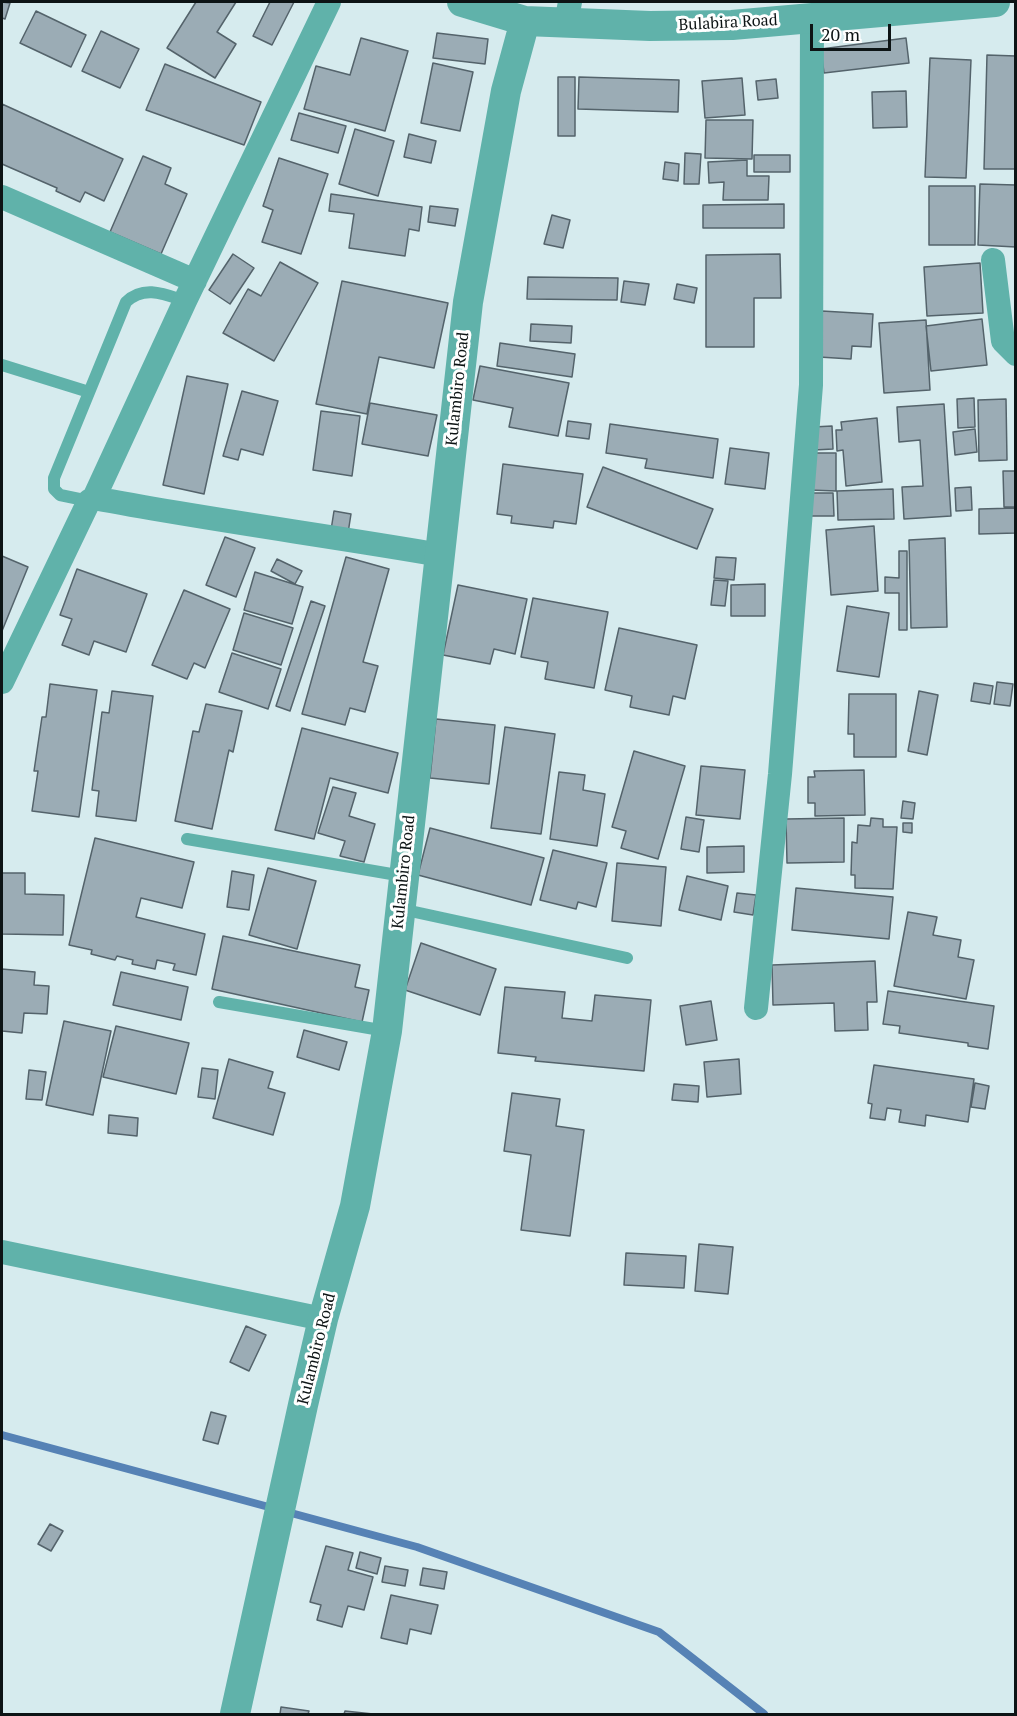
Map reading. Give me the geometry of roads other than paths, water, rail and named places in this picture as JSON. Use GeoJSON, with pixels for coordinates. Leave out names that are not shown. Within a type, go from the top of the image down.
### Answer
{"type":"FeatureCollection","features":[{"type":"Feature","properties":{"kind":"street"},"geometry":{"type":"LineString","coordinates":[[2,682],[92,499],[329,2]]}},
{"type":"Feature","properties":{"kind":"street","name":"Bulabira Road"},"geometry":{"type":"LineString","coordinates":[[462,2],[525,21],[568,12],[732,25],[995,2]]}},
{"type":"Feature","properties":{"kind":"street"},"geometry":{"type":"LineString","coordinates":[[756,1008],[780,774],[811,385],[812,17]]}},
{"type":"Feature","properties":{"kind":"street","name":"Kulambiro Road"},"geometry":{"type":"LineString","coordinates":[[235,1714],[323,1319],[355,1206],[387,1031],[468,302],[504,103],[525,21]]}},
{"type":"Feature","properties":{"kind":"street"},"geometry":{"type":"LineString","coordinates":[[2,197],[190,291]]}},
{"type":"Feature","properties":{"kind":"street"},"geometry":{"type":"LineString","coordinates":[[993,260],[1003,341],[1016,354]]}},
{"type":"Feature","properties":{"kind":"street"},"geometry":{"type":"LineString","coordinates":[[92,499],[441,555]]}},
{"type":"Feature","properties":{"kind":"street"},"geometry":{"type":"LineString","coordinates":[[2,1252],[323,1319]]}},
{"type":"Feature","properties":{"kind":"lane"},"geometry":{"type":"LineString","coordinates":[[92,499],[60,495],[54,489],[54,478],[126,302],[135,293],[190,291]]}},
{"type":"Feature","properties":{"kind":"lane"},"geometry":{"type":"LineString","coordinates":[[2,365],[89,392]]}},
{"type":"Feature","properties":{"kind":"lane"},"geometry":{"type":"LineString","coordinates":[[187,838],[403,876]]}},
{"type":"Feature","properties":{"kind":"lane"},"geometry":{"type":"LineString","coordinates":[[400,909],[627,958]]}},
{"type":"Feature","properties":{"kind":"lane"},"geometry":{"type":"LineString","coordinates":[[219,1002],[387,1031]]}},
{"type":"Feature","properties":{"kind":"waterway"},"geometry":{"type":"LineString","coordinates":[[2,1435],[417,1547],[659,1632],[764,1714]]}}]}
